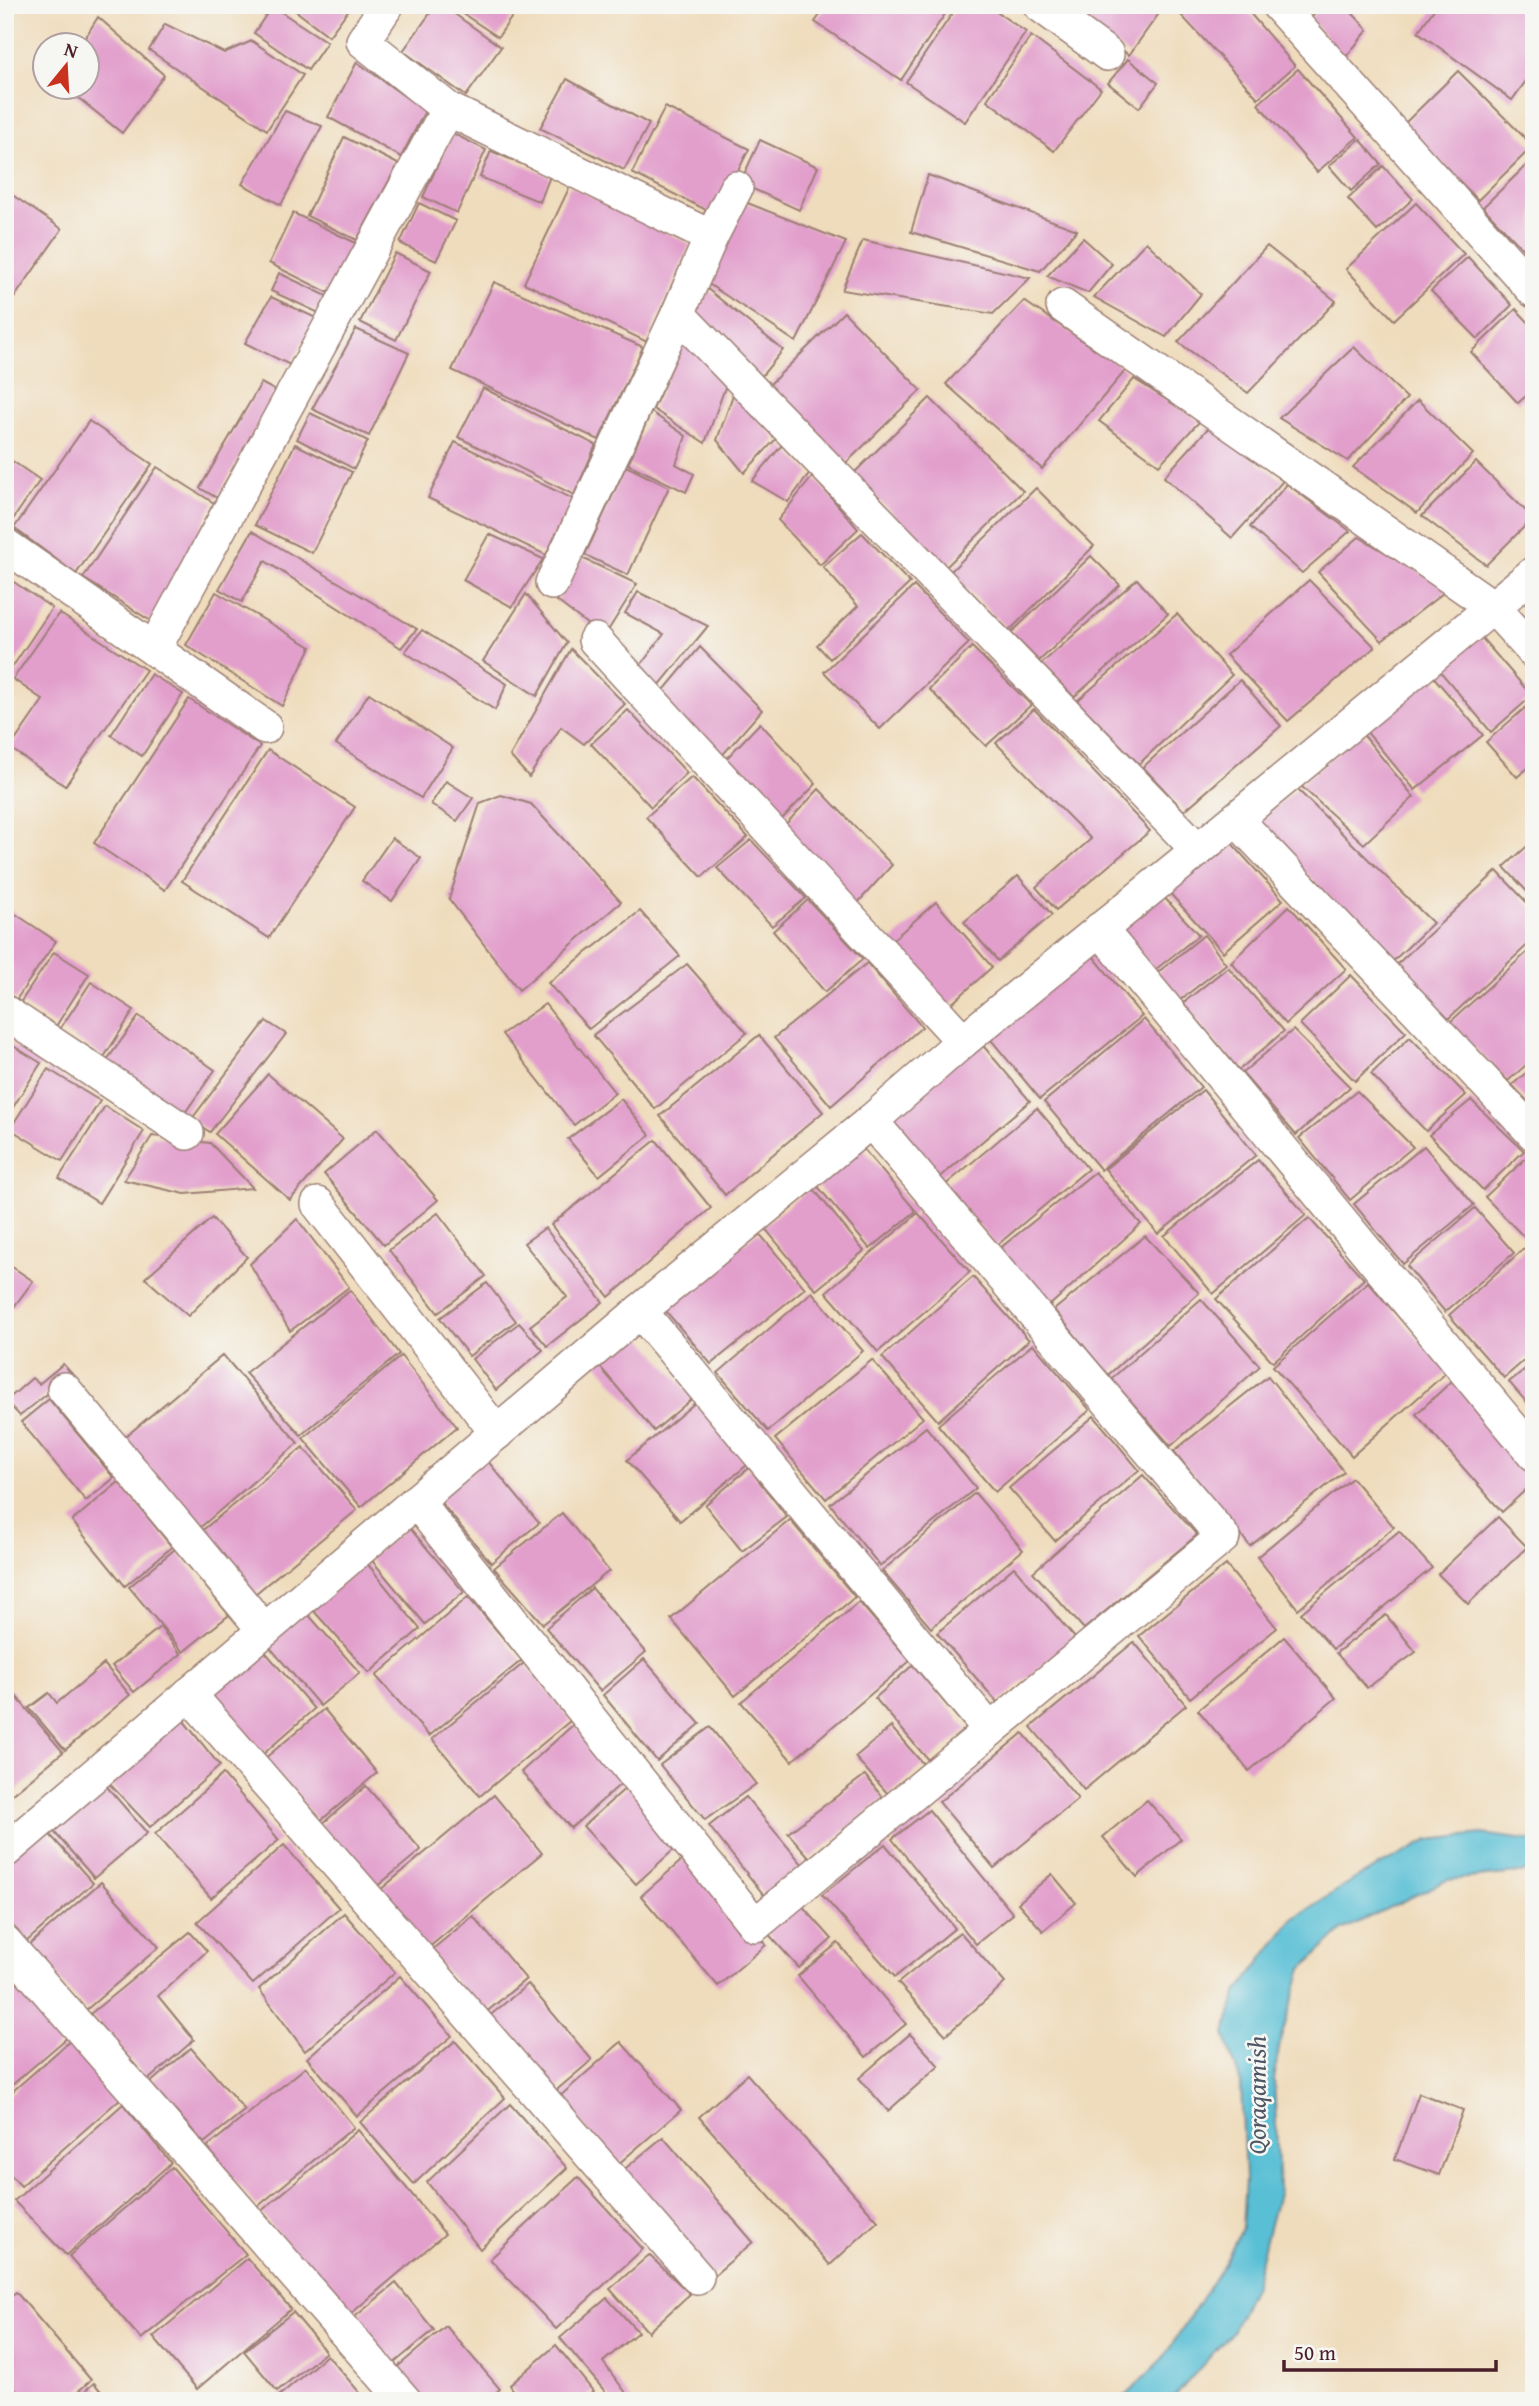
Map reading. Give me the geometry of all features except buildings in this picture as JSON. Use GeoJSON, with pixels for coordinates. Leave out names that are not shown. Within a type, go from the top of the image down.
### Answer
{"type":"FeatureCollection","features":[{"type":"Feature","properties":{"kind":"street"},"geometry":{"type":"LineString","coordinates":[[387,5],[363,41],[448,109],[711,237]]}},
{"type":"Feature","properties":{"kind":"street"},"geometry":{"type":"LineString","coordinates":[[1040,5],[1107,54]]}},
{"type":"Feature","properties":{"kind":"street"},"geometry":{"type":"LineString","coordinates":[[1279,5],[1534,291]]}},
{"type":"Feature","properties":{"kind":"street"},"geometry":{"type":"LineString","coordinates":[[155,649],[448,109]]}},
{"type":"Feature","properties":{"kind":"street"},"geometry":{"type":"LineString","coordinates":[[552,583],[736,188]]}},
{"type":"Feature","properties":{"kind":"street"},"geometry":{"type":"LineString","coordinates":[[1063,306],[1493,607],[1534,652]]}},
{"type":"Feature","properties":{"kind":"street"},"geometry":{"type":"LineString","coordinates":[[678,314],[1198,850]]}},
{"type":"Feature","properties":{"kind":"street"},"geometry":{"type":"LineString","coordinates":[[5,545],[265,727]]}},
{"type":"Feature","properties":{"kind":"street"},"geometry":{"type":"LineString","coordinates":[[5,1851],[640,1311],[871,1121],[963,1041],[1534,573]]}},
{"type":"Feature","properties":{"kind":"street"},"geometry":{"type":"LineString","coordinates":[[595,639],[963,1041]]}},
{"type":"Feature","properties":{"kind":"street"},"geometry":{"type":"LineString","coordinates":[[1236,819],[1534,1134]]}},
{"type":"Feature","properties":{"kind":"street"},"geometry":{"type":"LineString","coordinates":[[1100,929],[1534,1454]]}},
{"type":"Feature","properties":{"kind":"street"},"geometry":{"type":"LineString","coordinates":[[5,1012],[187,1133]]}},
{"type":"Feature","properties":{"kind":"street"},"geometry":{"type":"LineString","coordinates":[[416,1501],[755,1925],[1223,1537],[871,1121]]}},
{"type":"Feature","properties":{"kind":"street"},"geometry":{"type":"LineString","coordinates":[[318,1204],[497,1433]]}},
{"type":"Feature","properties":{"kind":"street"},"geometry":{"type":"LineString","coordinates":[[640,1311],[990,1730]]}},
{"type":"Feature","properties":{"kind":"street"},"geometry":{"type":"LineString","coordinates":[[64,1389],[264,1630]]}},
{"type":"Feature","properties":{"kind":"street"},"geometry":{"type":"LineString","coordinates":[[189,1694],[698,2277]]}},
{"type":"Feature","properties":{"kind":"street"},"geometry":{"type":"LineString","coordinates":[[5,1942],[405,2401]]}},
{"type":"Feature","properties":{"kind":"water","name":"Qoraqamish"},"geometry":{"type":"Polygon","coordinates":[[[1482,1834],[1534,1841],[1534,1874],[1527,1872],[1447,1880],[1342,1930],[1302,1969],[1280,2041],[1274,2080],[1279,2190],[1254,2285],[1232,2332],[1175,2396],[1169,2401],[1120,2401],[1162,2360],[1225,2262],[1242,2227],[1245,2180],[1241,2084],[1225,2034],[1237,1993],[1293,1919],[1358,1877],[1429,1840],[1482,1834]]]}}]}
